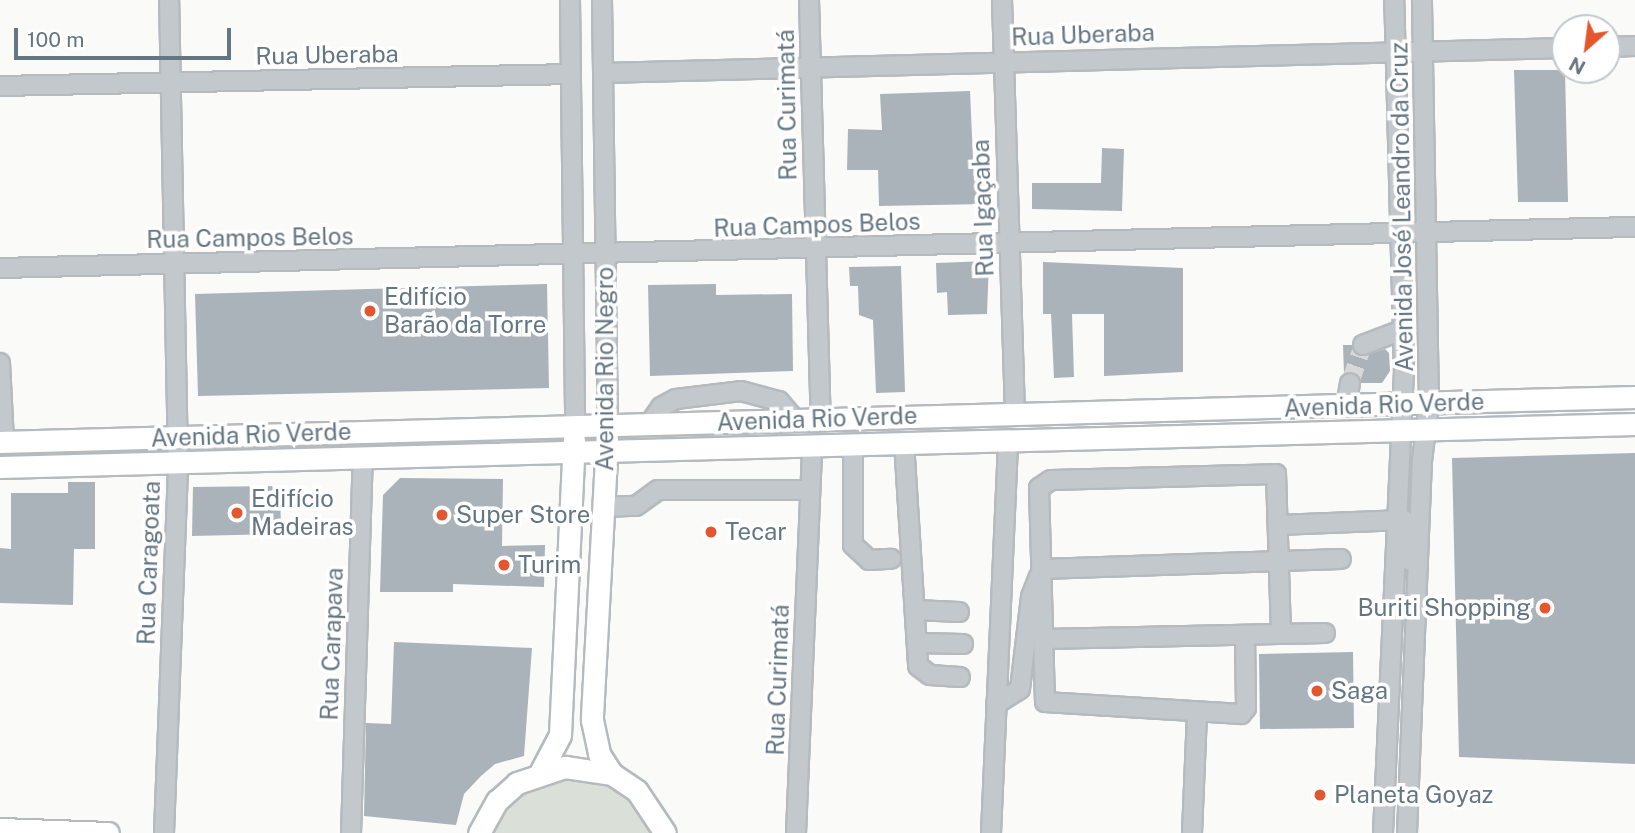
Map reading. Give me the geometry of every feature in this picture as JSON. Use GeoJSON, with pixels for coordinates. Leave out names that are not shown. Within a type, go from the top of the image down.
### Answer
{"type":"FeatureCollection","features":[{"type":"Feature","properties":{"kind":"main road","name":"Avenida Rio Verde"},"geometry":{"type":"LineString","coordinates":[[2,442],[1635,397]]}},
{"type":"Feature","properties":{"kind":"main road","name":"Avenida Rio Verde"},"geometry":{"type":"LineString","coordinates":[[0,467],[1635,424]]}},
{"type":"Feature","properties":{"kind":"main road","name":"Avenida Rio Negro"},"geometry":{"type":"LineString","coordinates":[[541,771],[560,735],[575,425]]}},
{"type":"Feature","properties":{"kind":"main road","name":"Avenida Rio Negro"},"geometry":{"type":"LineString","coordinates":[[608,425],[592,720],[599,754],[612,775]]}},
{"type":"Feature","properties":{"kind":"main road"},"geometry":{"type":"LineString","coordinates":[[478,830],[497,801],[541,771],[577,767],[612,775],[638,791],[665,833]]}},
{"type":"Feature","properties":{"kind":"main road"},"geometry":{"type":"LineString","coordinates":[[0,829],[108,833]]}},
{"type":"Feature","properties":{"kind":"street","name":"Rua Caragoata"},"geometry":{"type":"LineString","coordinates":[[164,833],[178,462],[169,0]]}},
{"type":"Feature","properties":{"kind":"street","name":"Avenida Rio Negro"},"geometry":{"type":"LineString","coordinates":[[570,0],[575,425]]}},
{"type":"Feature","properties":{"kind":"street","name":"Avenida Rio Negro"},"geometry":{"type":"LineString","coordinates":[[602,0],[608,425]]}},
{"type":"Feature","properties":{"kind":"street","name":"Rua Curimatá"},"geometry":{"type":"LineString","coordinates":[[809,0],[821,418]]}},
{"type":"Feature","properties":{"kind":"street","name":"Rua Igaçaba"},"geometry":{"type":"LineString","coordinates":[[1002,0],[1015,414]]}},
{"type":"Feature","properties":{"kind":"street","name":"Avenida José Leandro da Cruz"},"geometry":{"type":"LineString","coordinates":[[1382,833],[1397,431],[1402,405],[1394,0]]}},
{"type":"Feature","properties":{"kind":"street","name":"Avenida José Leandro da Cruz"},"geometry":{"type":"LineString","coordinates":[[1408,833],[1423,430],[1429,404],[1422,0]]}},
{"type":"Feature","properties":{"kind":"street","name":"Rua Uberaba"},"geometry":{"type":"LineString","coordinates":[[603,73],[1551,47]]}},
{"type":"Feature","properties":{"kind":"street","name":"Rua Uberaba"},"geometry":{"type":"LineString","coordinates":[[0,86],[571,74]]}},
{"type":"Feature","properties":{"kind":"street","name":"Rua Campos Belos"},"geometry":{"type":"LineString","coordinates":[[0,268],[1635,228]]}},
{"type":"Feature","properties":{"kind":"street"},"geometry":{"type":"LineString","coordinates":[[1363,345],[1402,330]]}},
{"type":"Feature","properties":{"kind":"street"},"geometry":{"type":"LineString","coordinates":[[0,363],[2,442]]}},
{"type":"Feature","properties":{"kind":"street"},"geometry":{"type":"LineString","coordinates":[[1346,406],[1350,383]]}},
{"type":"Feature","properties":{"kind":"street"},"geometry":{"type":"LineString","coordinates":[[650,423],[662,407],[676,399],[741,391],[779,401],[794,419]]}},
{"type":"Feature","properties":{"kind":"street"},"geometry":{"type":"LineString","coordinates":[[991,833],[1008,439]]}},
{"type":"Feature","properties":{"kind":"street"},"geometry":{"type":"LineString","coordinates":[[904,442],[917,643],[922,672],[960,677]]}},
{"type":"Feature","properties":{"kind":"street"},"geometry":{"type":"LineString","coordinates":[[853,444],[853,545],[869,560],[891,559]]}},
{"type":"Feature","properties":{"kind":"street","name":"Rua Curimatá"},"geometry":{"type":"LineString","coordinates":[[796,833],[812,446]]}},
{"type":"Feature","properties":{"kind":"street","name":"Rua Carapava"},"geometry":{"type":"LineString","coordinates":[[351,833],[363,457]]}},
{"type":"Feature","properties":{"kind":"street"},"geometry":{"type":"LineString","coordinates":[[1245,635],[1245,712],[1197,713],[1045,702],[1042,569],[1037,494],[1051,480],[1276,474],[1281,634]]}},
{"type":"Feature","properties":{"kind":"street"},"geometry":{"type":"LineString","coordinates":[[603,507],[636,506],[658,490],[810,490]]}},
{"type":"Feature","properties":{"kind":"street"},"geometry":{"type":"LineString","coordinates":[[1278,525],[1393,520],[1407,523],[1406,558],[1418,565]]}},
{"type":"Feature","properties":{"kind":"street"},"geometry":{"type":"LineString","coordinates":[[1042,569],[1341,559]]}},
{"type":"Feature","properties":{"kind":"street"},"geometry":{"type":"LineString","coordinates":[[996,704],[1020,689],[1031,597],[1042,569]]}},
{"type":"Feature","properties":{"kind":"street"},"geometry":{"type":"LineString","coordinates":[[915,610],[959,612]]}},
{"type":"Feature","properties":{"kind":"street"},"geometry":{"type":"LineString","coordinates":[[1044,639],[1325,633]]}},
{"type":"Feature","properties":{"kind":"street"},"geometry":{"type":"LineString","coordinates":[[917,643],[963,644]]}},
{"type":"Feature","properties":{"kind":"street"},"geometry":{"type":"LineString","coordinates":[[1192,833],[1197,713]]}},
{"type":"Feature","properties":{"kind":"shaded area"},"geometry":{"type":"Polygon","coordinates":[[[549,775],[611,781],[637,799],[658,833],[487,833],[498,810],[521,788],[549,775]]]}},
{"type":"Feature","properties":{"kind":"building"},"geometry":{"type":"Polygon","coordinates":[[[1514,70],[1551,70],[1551,84],[1565,84],[1568,202],[1518,202],[1514,70]]]}},
{"type":"Feature","properties":{"kind":"building"},"geometry":{"type":"Polygon","coordinates":[[[970,91],[974,181],[986,180],[987,204],[879,206],[878,170],[847,170],[848,129],[882,130],[880,94],[970,91]]]}},
{"type":"Feature","properties":{"kind":"building"},"geometry":{"type":"Polygon","coordinates":[[[1102,148],[1124,149],[1122,211],[1032,209],[1032,183],[1101,183],[1102,148]]]}},
{"type":"Feature","properties":{"kind":"building"},"geometry":{"type":"Polygon","coordinates":[[[989,261],[987,314],[948,315],[947,292],[937,293],[936,263],[989,261]]]}},
{"type":"Feature","properties":{"kind":"building"},"geometry":{"type":"Polygon","coordinates":[[[1043,262],[1183,268],[1183,372],[1104,376],[1104,314],[1072,314],[1074,377],[1054,378],[1051,314],[1043,314],[1043,262]]]}},
{"type":"Feature","properties":{"kind":"building"},"geometry":{"type":"Polygon","coordinates":[[[901,266],[905,392],[876,393],[873,320],[859,315],[858,286],[850,286],[849,267],[901,266]]]}},
{"type":"Feature","properties":{"kind":"building"},"geometry":{"type":"Polygon","coordinates":[[[547,284],[549,388],[198,396],[195,294],[547,284]]]}},
{"type":"Feature","properties":{"kind":"building"},"geometry":{"type":"Polygon","coordinates":[[[716,284],[716,295],[792,294],[793,371],[650,376],[648,285],[716,284]]]}},
{"type":"Feature","properties":{"kind":"building"},"geometry":{"type":"Polygon","coordinates":[[[1343,345],[1352,345],[1361,356],[1385,349],[1389,353],[1390,371],[1382,383],[1361,383],[1357,374],[1344,374],[1343,345]]]}},
{"type":"Feature","properties":{"kind":"building","name":"Buriti Shopping"},"geometry":{"type":"Polygon","coordinates":[[[1635,453],[1635,764],[1459,757],[1452,458],[1635,453]]]}},
{"type":"Feature","properties":{"kind":"building","name":"Super Store"},"geometry":{"type":"Polygon","coordinates":[[[400,478],[503,479],[502,546],[545,545],[544,587],[453,584],[453,592],[380,592],[383,495],[400,478]]]}},
{"type":"Feature","properties":{"kind":"building"},"geometry":{"type":"Polygon","coordinates":[[[68,482],[95,482],[95,549],[74,549],[73,605],[0,603],[0,548],[11,549],[11,493],[68,493],[68,482]]]}},
{"type":"Feature","properties":{"kind":"building","name":"Edifício Madeiras"},"geometry":{"type":"Polygon","coordinates":[[[280,486],[281,534],[192,536],[193,487],[280,486]]]}},
{"type":"Feature","properties":{"kind":"building"},"geometry":{"type":"Polygon","coordinates":[[[394,642],[532,648],[524,756],[495,764],[481,776],[464,794],[456,825],[364,816],[366,723],[391,724],[394,642]]]}},
{"type":"Feature","properties":{"kind":"building"},"geometry":{"type":"Polygon","coordinates":[[[1353,652],[1354,728],[1260,729],[1259,654],[1353,652]]]}},
{"type":"Feature","properties":{"kind":"tunnel"},"geometry":{"type":"LineString","coordinates":[[1350,383],[1363,345]]}},
{"type":"Feature","properties":{"kind":"place","name":"Edifício Barão da Torre"},"geometry":{"type":"Point","coordinates":[370,311]}},
{"type":"Feature","properties":{"kind":"place","name":"Edifício Madeiras"},"geometry":{"type":"Point","coordinates":[237,513]}},
{"type":"Feature","properties":{"kind":"place","name":"Super Store"},"geometry":{"type":"Point","coordinates":[442,515]}},
{"type":"Feature","properties":{"kind":"place","name":"Tecar"},"geometry":{"type":"Point","coordinates":[711,532]}},
{"type":"Feature","properties":{"kind":"place","name":"Turim"},"geometry":{"type":"Point","coordinates":[504,565]}},
{"type":"Feature","properties":{"kind":"place","name":"Buriti Shopping"},"geometry":{"type":"Point","coordinates":[1545,608]}},
{"type":"Feature","properties":{"kind":"place","name":"Saga"},"geometry":{"type":"Point","coordinates":[1317,691]}},
{"type":"Feature","properties":{"kind":"place","name":"Planeta Goyaz"},"geometry":{"type":"Point","coordinates":[1320,795]}}]}
